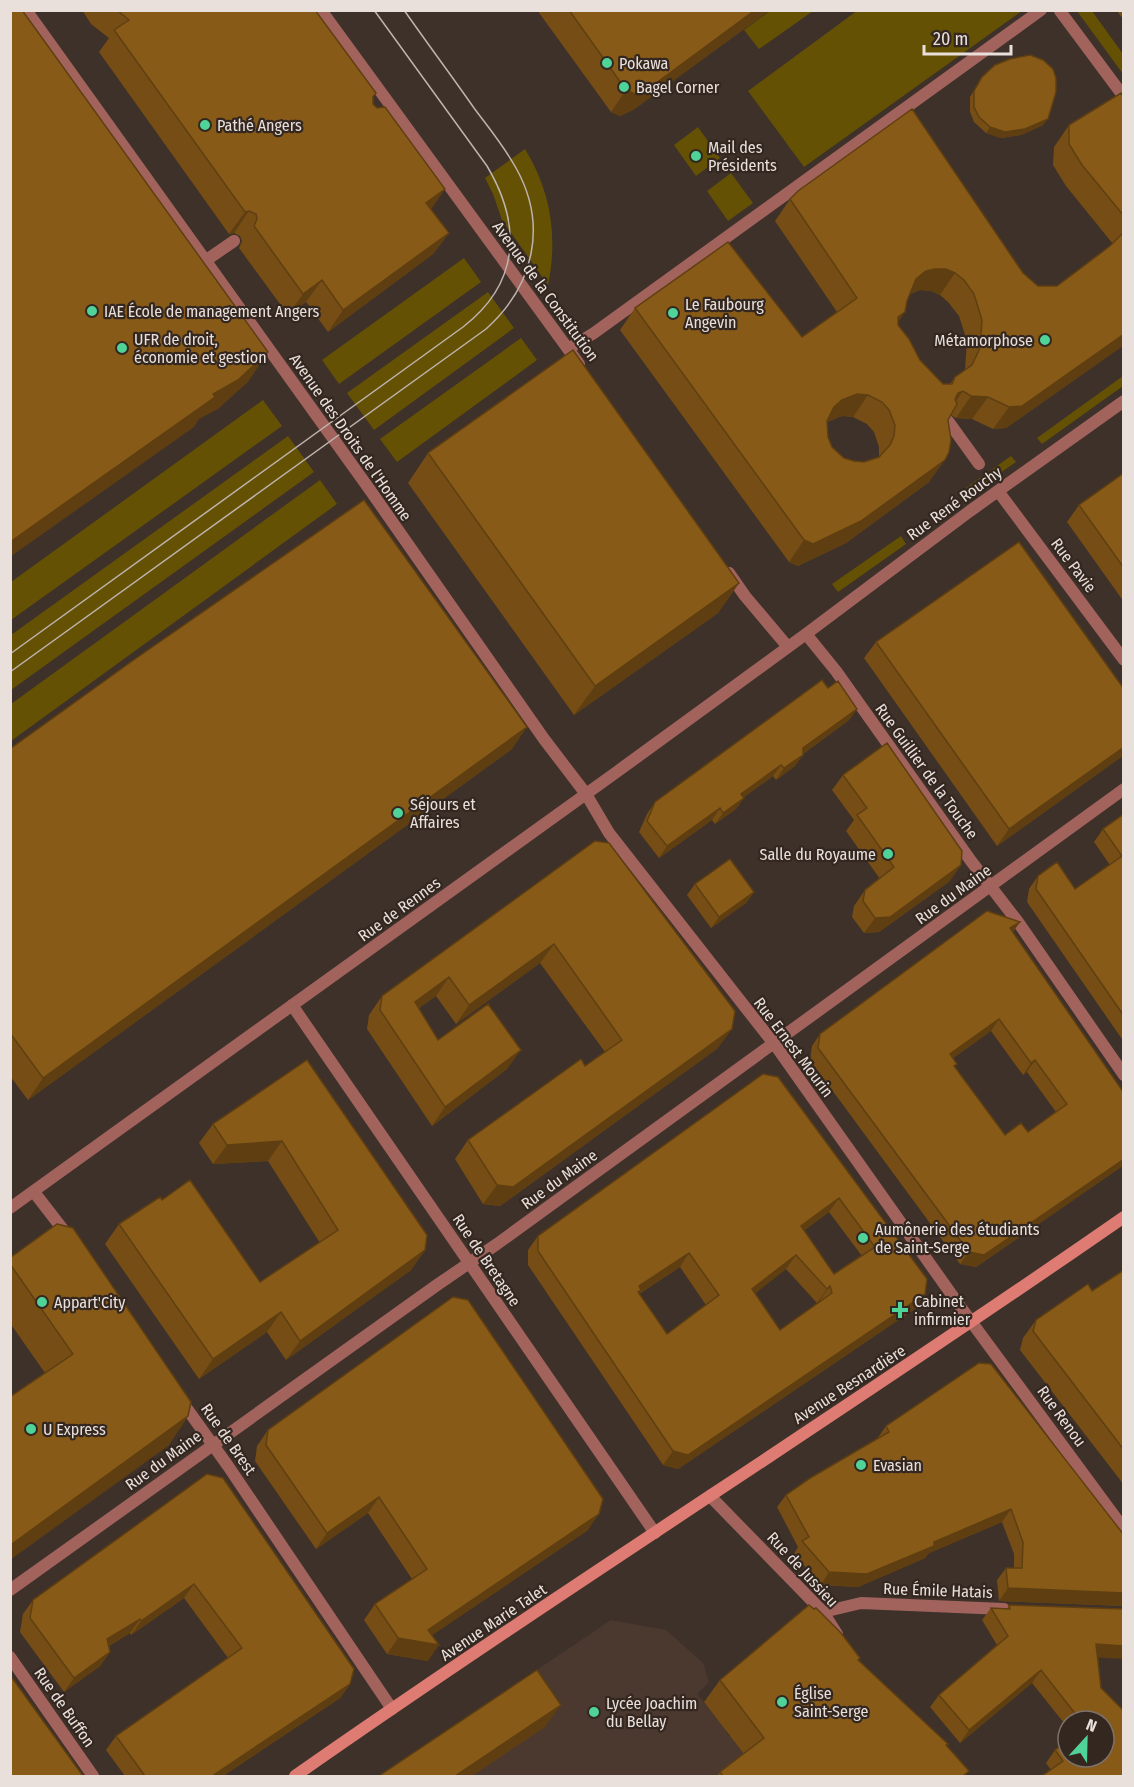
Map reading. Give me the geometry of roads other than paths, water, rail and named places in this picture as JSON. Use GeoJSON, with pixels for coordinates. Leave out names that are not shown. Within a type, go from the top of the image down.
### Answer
{"type":"FeatureCollection","features":[{"type":"Feature","properties":{"kind":"main road","name":"Avenue Besnardière"},"geometry":{"type":"LineString","coordinates":[[710,1496],[972,1323],[1124,1217]]}},
{"type":"Feature","properties":{"kind":"main road","name":"Avenue Marie Talet"},"geometry":{"type":"LineString","coordinates":[[294,1776],[710,1496]]}},
{"type":"Feature","properties":{"kind":"street","name":"Avenue des Droits de l'Homme"},"geometry":{"type":"LineString","coordinates":[[26,10],[370,490],[392,525],[544,739],[586,794]]}},
{"type":"Feature","properties":{"kind":"street","name":"Avenue de la Constitution"},"geometry":{"type":"LineString","coordinates":[[321,10],[588,377]]}},
{"type":"Feature","properties":{"kind":"street"},"geometry":{"type":"LineString","coordinates":[[568,349],[788,201],[1041,10]]}},
{"type":"Feature","properties":{"kind":"street"},"geometry":{"type":"LineString","coordinates":[[1060,11],[1124,98]]}},
{"type":"Feature","properties":{"kind":"street"},"geometry":{"type":"LineString","coordinates":[[377,114],[390,104]]}},
{"type":"Feature","properties":{"kind":"street"},"geometry":{"type":"LineString","coordinates":[[205,261],[234,241]]}},
{"type":"Feature","properties":{"kind":"street","name":"Rue René Rouchy"},"geometry":{"type":"LineString","coordinates":[[806,634],[998,491],[1124,401]]}},
{"type":"Feature","properties":{"kind":"street"},"geometry":{"type":"LineString","coordinates":[[948,421],[979,464]]}},
{"type":"Feature","properties":{"kind":"street","name":"Rue Pavie"},"geometry":{"type":"LineString","coordinates":[[998,491],[1124,660]]}},
{"type":"Feature","properties":{"kind":"street"},"geometry":{"type":"LineString","coordinates":[[725,568],[745,596],[788,647]]}},
{"type":"Feature","properties":{"kind":"street","name":"Rue de Rennes"},"geometry":{"type":"LineString","coordinates":[[10,1208],[806,634]]}},
{"type":"Feature","properties":{"kind":"street","name":"Rue Guillier de la Touche"},"geometry":{"type":"LineString","coordinates":[[806,634],[836,671],[971,861],[992,886],[1124,1075]]}},
{"type":"Feature","properties":{"kind":"street","name":"Rue du Maine"},"geometry":{"type":"LineString","coordinates":[[10,1590],[468,1264],[1124,789]]}},
{"type":"Feature","properties":{"kind":"street","name":"Rue Ernest Mourin"},"geometry":{"type":"LineString","coordinates":[[586,794],[609,833],[773,1044],[972,1323]]}},
{"type":"Feature","properties":{"kind":"street","name":"Rue de Bretagne"},"geometry":{"type":"LineString","coordinates":[[292,1005],[655,1533]]}},
{"type":"Feature","properties":{"kind":"street"},"geometry":{"type":"LineString","coordinates":[[33,1192],[75,1247]]}},
{"type":"Feature","properties":{"kind":"street","name":"Rue Renou"},"geometry":{"type":"LineString","coordinates":[[972,1323],[1124,1529]]}},
{"type":"Feature","properties":{"kind":"street","name":"Rue de Brest"},"geometry":{"type":"LineString","coordinates":[[175,1392],[213,1444],[392,1709]]}},
{"type":"Feature","properties":{"kind":"street","name":"Rue de Jussieu"},"geometry":{"type":"LineString","coordinates":[[710,1496],[823,1612],[844,1646]]}},
{"type":"Feature","properties":{"kind":"street","name":"Rue Émile Hatais"},"geometry":{"type":"LineString","coordinates":[[823,1612],[861,1604],[1017,1610]]}},
{"type":"Feature","properties":{"kind":"street","name":"Rue de Buffon"},"geometry":{"type":"LineString","coordinates":[[10,1657],[93,1776]]}},
{"type":"Feature","properties":{"kind":"tram line"},"geometry":{"type":"LineString","coordinates":[[10,654],[463,327],[482,310],[496,292],[505,272],[510,252],[510,231],[498,188],[487,166],[374,10]]}},
{"type":"Feature","properties":{"kind":"tram line"},"geometry":{"type":"LineString","coordinates":[[10,672],[486,329],[515,294],[525,274],[531,254],[532,211],[526,190],[506,152],[404,10]]}},
{"type":"Feature","properties":{"kind":"place","name":"Pokawa"},"geometry":{"type":"Point","coordinates":[607,63]}},
{"type":"Feature","properties":{"kind":"place","name":"Bagel Corner"},"geometry":{"type":"Point","coordinates":[624,87]}},
{"type":"Feature","properties":{"kind":"place","name":"Pathé Angers"},"geometry":{"type":"Point","coordinates":[205,125]}},
{"type":"Feature","properties":{"kind":"place","name":"Mail des Présidents"},"geometry":{"type":"Point","coordinates":[696,156]}},
{"type":"Feature","properties":{"kind":"place","name":"IAE École de management Angers"},"geometry":{"type":"Point","coordinates":[92,311]}},
{"type":"Feature","properties":{"kind":"place","name":"Le Faubourg Angevin"},"geometry":{"type":"Point","coordinates":[673,313]}},
{"type":"Feature","properties":{"kind":"place","name":"Métamorphose"},"geometry":{"type":"Point","coordinates":[1045,340]}},
{"type":"Feature","properties":{"kind":"place","name":"UFR de droit, économie et gestion"},"geometry":{"type":"Point","coordinates":[122,348]}},
{"type":"Feature","properties":{"kind":"place","name":"Séjours et Affaires"},"geometry":{"type":"Point","coordinates":[398,813]}},
{"type":"Feature","properties":{"kind":"place","name":"Salle du Royaume"},"geometry":{"type":"Point","coordinates":[888,854]}},
{"type":"Feature","properties":{"kind":"place","name":"Aumônerie des étudiants de Saint-Serge"},"geometry":{"type":"Point","coordinates":[863,1238]}},
{"type":"Feature","properties":{"kind":"place","name":"Appart'City"},"geometry":{"type":"Point","coordinates":[42,1302]}},
{"type":"Feature","properties":{"kind":"place","name":"Cabinet infirmier"},"geometry":{"type":"Point","coordinates":[900,1310]}},
{"type":"Feature","properties":{"kind":"place","name":"U Express"},"geometry":{"type":"Point","coordinates":[31,1429]}},
{"type":"Feature","properties":{"kind":"place","name":"Evasian"},"geometry":{"type":"Point","coordinates":[861,1465]}},
{"type":"Feature","properties":{"kind":"place","name":"Église Saint-Serge"},"geometry":{"type":"Point","coordinates":[782,1702]}},
{"type":"Feature","properties":{"kind":"place","name":"Lycée Joachim du Bellay"},"geometry":{"type":"Point","coordinates":[594,1712]}}]}
